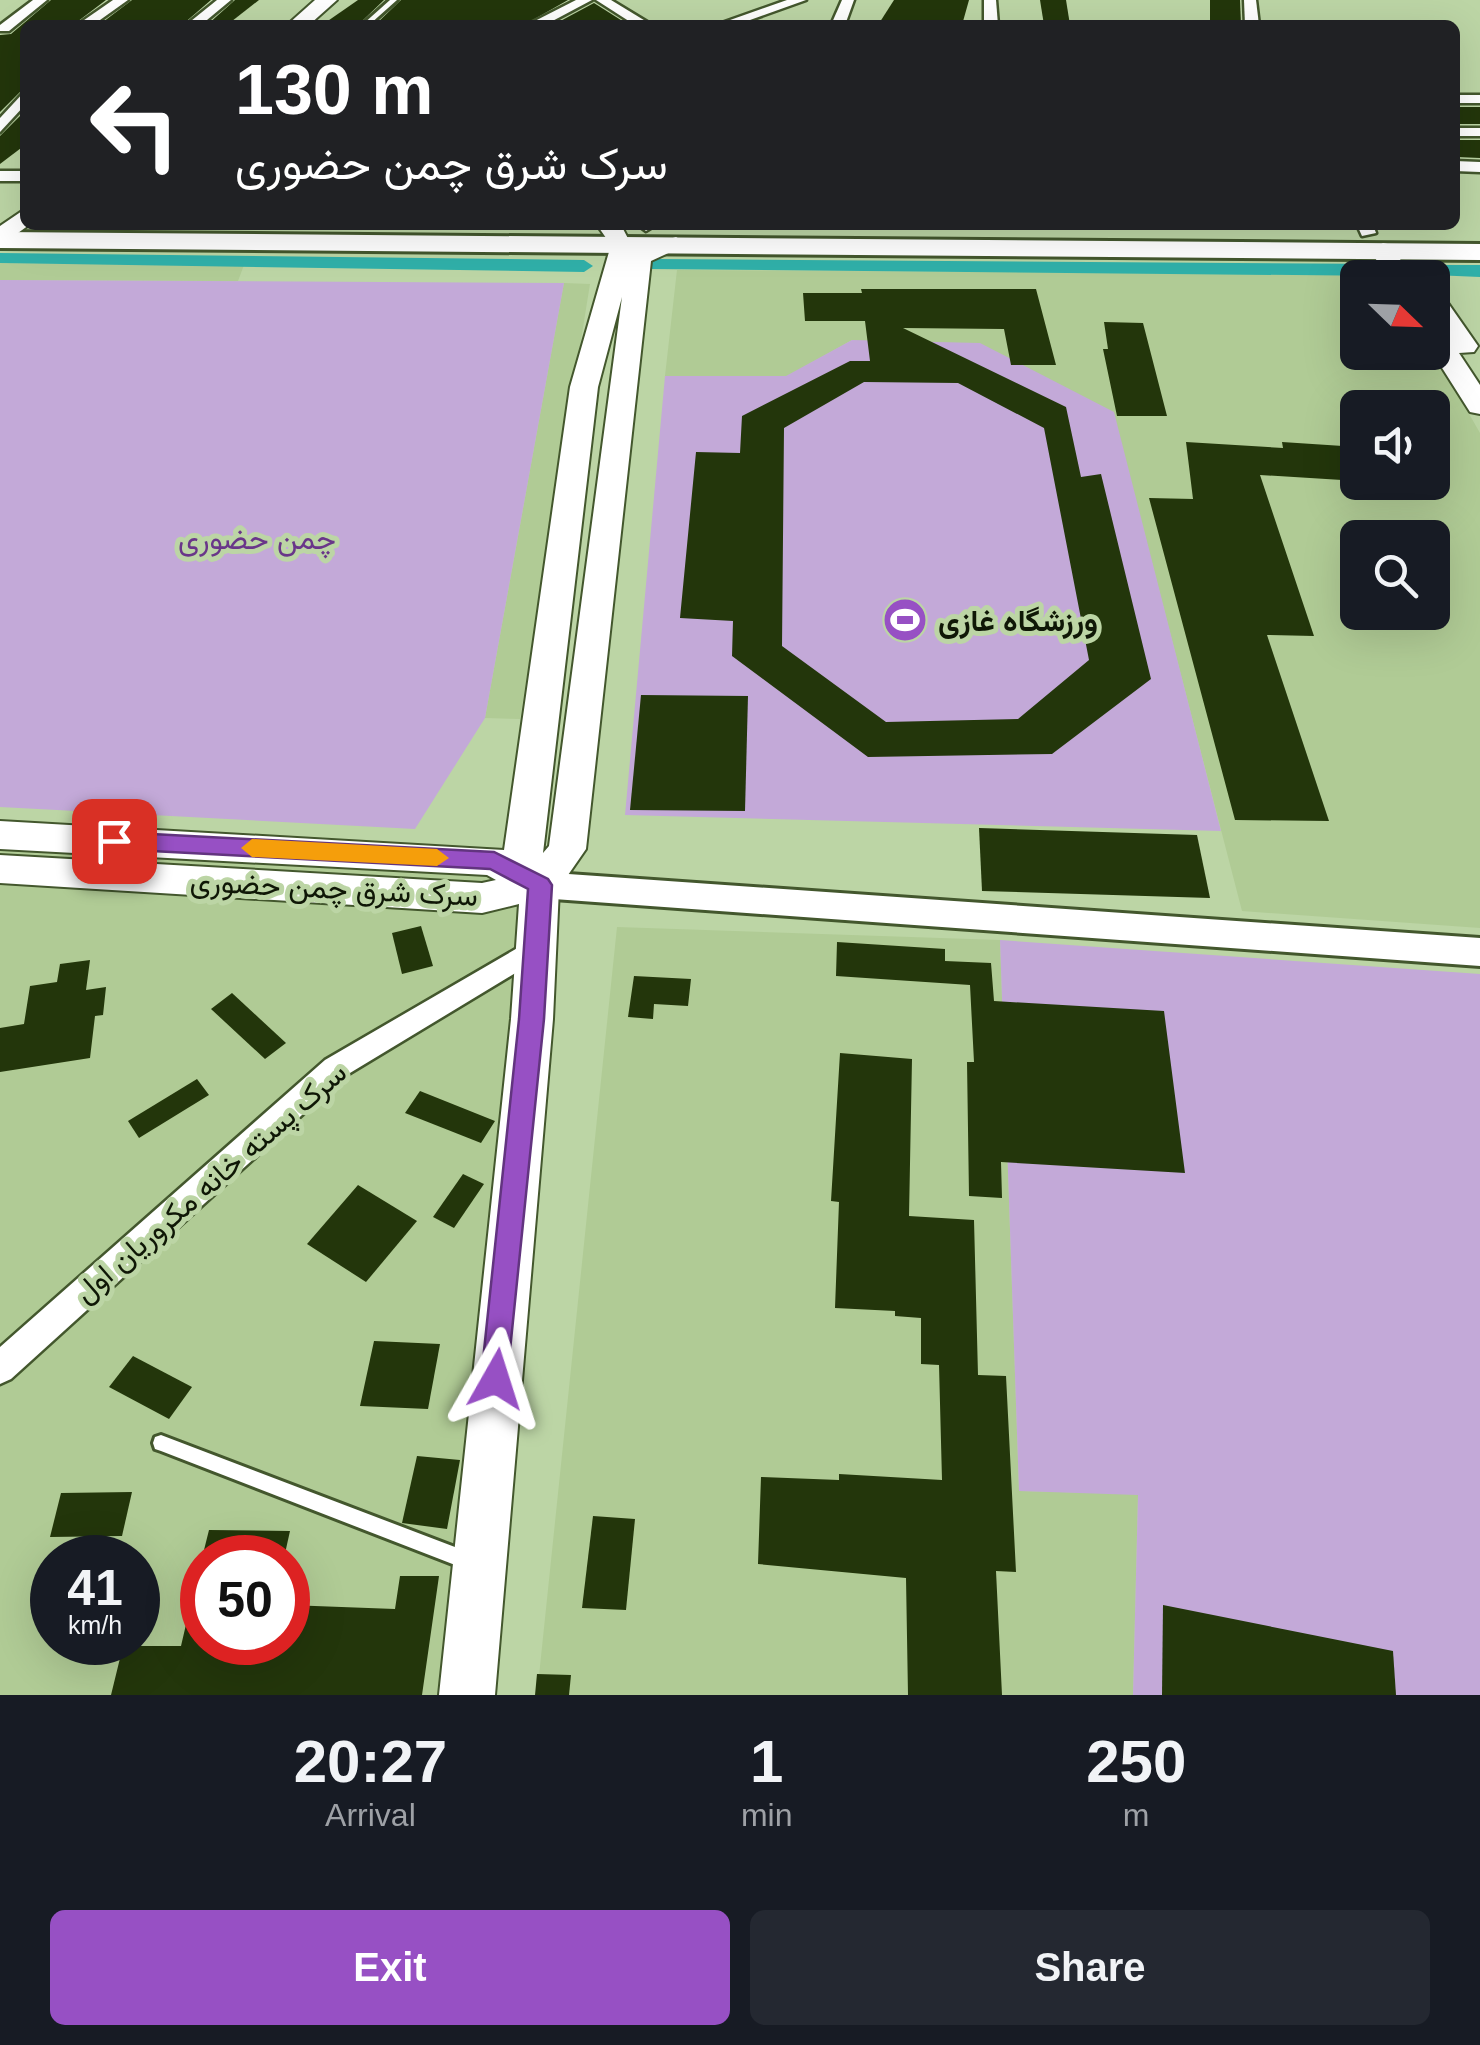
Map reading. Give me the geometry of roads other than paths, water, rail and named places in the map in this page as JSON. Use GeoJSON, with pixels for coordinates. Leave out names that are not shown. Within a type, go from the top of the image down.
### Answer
{"type":"FeatureCollection","features":[{"type":"Feature","properties":{"kind":"highway"},"geometry":{"type":"LineString","coordinates":[[631,230],[676,244],[802,236]]}},
{"type":"Feature","properties":{"kind":"highway"},"geometry":{"type":"LineString","coordinates":[[631,230],[1480,252]]}},
{"type":"Feature","properties":{"kind":"highway"},"geometry":{"type":"LineString","coordinates":[[1384,247],[1480,235]]}},
{"type":"Feature","properties":{"kind":"main road"},"geometry":{"type":"LineString","coordinates":[[276,20],[300,0]]}},
{"type":"Feature","properties":{"kind":"main road"},"geometry":{"type":"LineString","coordinates":[[302,20],[327,0]]}},
{"type":"Feature","properties":{"kind":"main road"},"geometry":{"type":"LineString","coordinates":[[540,885],[522,848],[584,387],[631,230]]}},
{"type":"Feature","properties":{"kind":"main road"},"geometry":{"type":"LineString","coordinates":[[466,1695],[532,1019],[533,950],[540,885],[566,848],[639,260],[646,251],[676,244]]}},
{"type":"Feature","properties":{"kind":"main road"},"geometry":{"type":"LineString","coordinates":[[1450,325],[1480,369]]}},
{"type":"Feature","properties":{"kind":"main road"},"geometry":{"type":"LineString","coordinates":[[1450,360],[1480,406]]}},
{"type":"Feature","properties":{"kind":"main road","name":"سرک شرق چمن حضوری"},"geometry":{"type":"LineString","coordinates":[[0,835],[494,861],[540,885]]}},
{"type":"Feature","properties":{"kind":"main road","name":"سرک شرق چمن حضوری"},"geometry":{"type":"LineString","coordinates":[[0,869],[482,898],[540,885]]}},
{"type":"Feature","properties":{"kind":"street"},"geometry":{"type":"LineString","coordinates":[[2,28],[41,0]]}},
{"type":"Feature","properties":{"kind":"street"},"geometry":{"type":"LineString","coordinates":[[91,20],[117,0]]}},
{"type":"Feature","properties":{"kind":"street"},"geometry":{"type":"LineString","coordinates":[[199,20],[225,0]]}},
{"type":"Feature","properties":{"kind":"street"},"geometry":{"type":"LineString","coordinates":[[544,20],[586,0]]}},
{"type":"Feature","properties":{"kind":"street"},"geometry":{"type":"LineString","coordinates":[[602,0],[636,20]]}},
{"type":"Feature","properties":{"kind":"street"},"geometry":{"type":"LineString","coordinates":[[738,20],[800,0]]}},
{"type":"Feature","properties":{"kind":"street"},"geometry":{"type":"LineString","coordinates":[[0,128],[20,102]]}},
{"type":"Feature","properties":{"kind":"street"},"geometry":{"type":"LineString","coordinates":[[540,885],[1480,952]]}},
{"type":"Feature","properties":{"kind":"street","name":"سرک پسته خانه مکروریان اول"},"geometry":{"type":"LineString","coordinates":[[0,1368],[335,1068],[533,950]]}},
{"type":"Feature","properties":{"kind":"lane"},"geometry":{"type":"LineString","coordinates":[[370,20],[394,0]]}},
{"type":"Feature","properties":{"kind":"lane"},"geometry":{"type":"LineString","coordinates":[[161,1442],[480,1565]]}},
{"type":"Feature","properties":{"kind":"waterway"},"geometry":{"type":"LineString","coordinates":[[0,258],[584,266]]}},
{"type":"Feature","properties":{"kind":"waterway"},"geometry":{"type":"LineString","coordinates":[[656,265],[1340,270]]}},
{"type":"Feature","properties":{"kind":"waterway"},"geometry":{"type":"LineString","coordinates":[[1450,271],[1480,271]]}},
{"type":"Feature","properties":{"kind":"place","name":"ورزشگاه غازی"},"geometry":{"type":"Point","coordinates":[905,620]}},
{"type":"Feature","properties":{"kind":"park label","name":"چمن حضوری"},"geometry":{"type":"Point","coordinates":[257,538]}}]}
